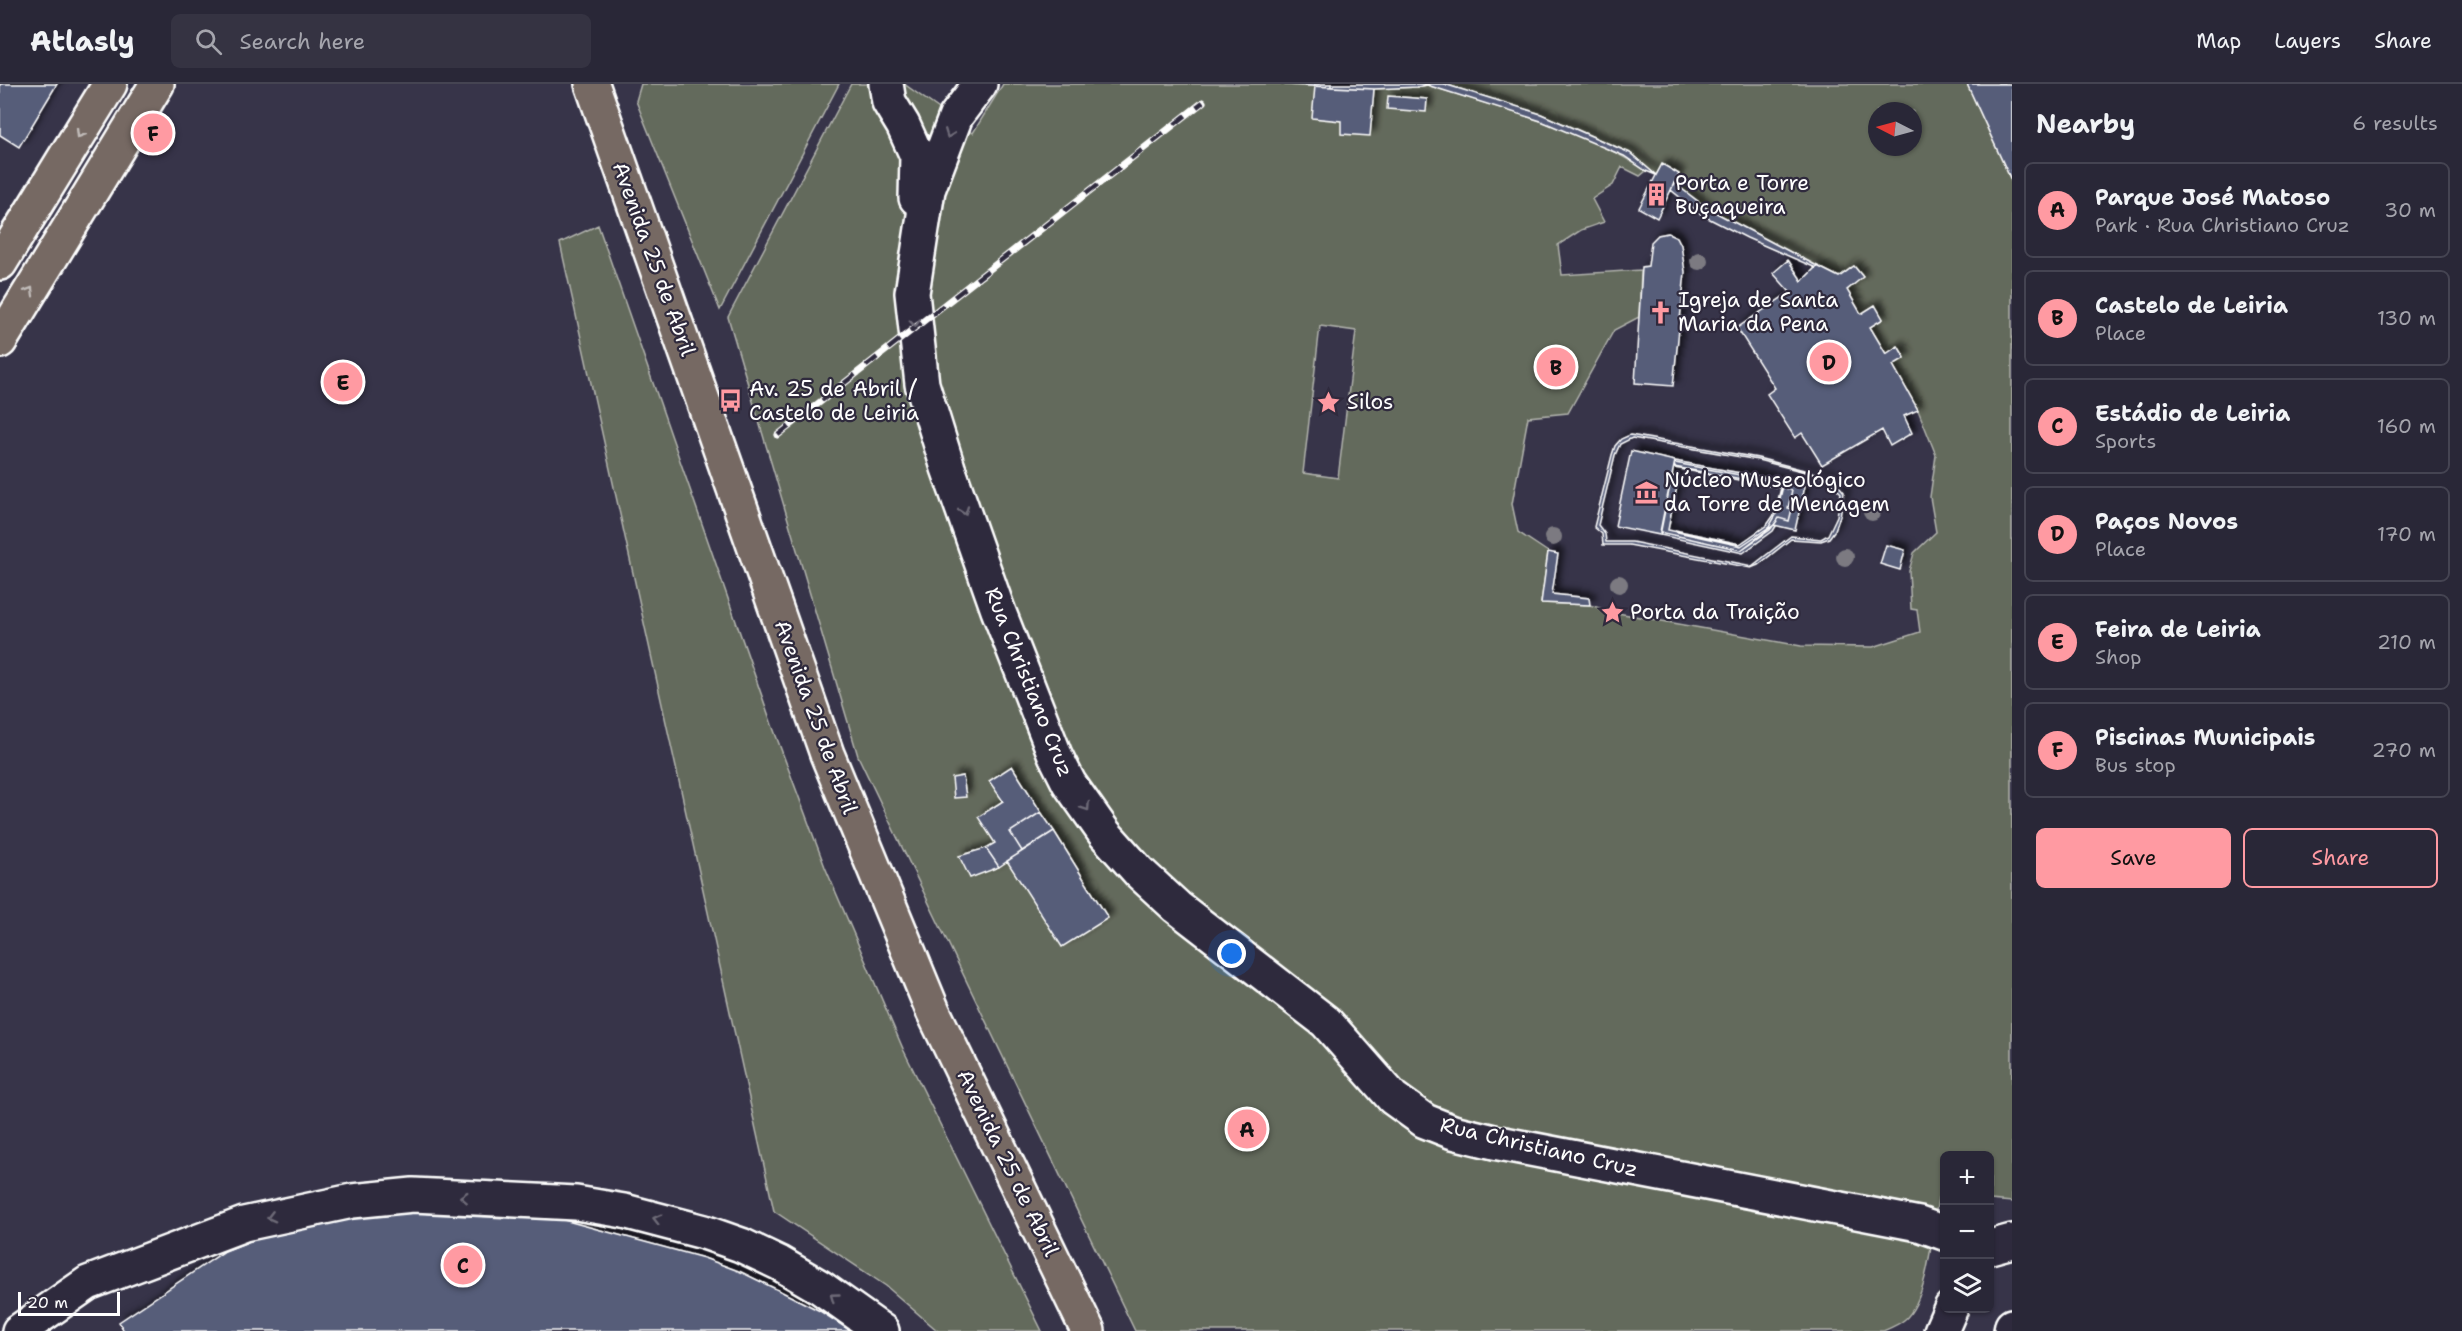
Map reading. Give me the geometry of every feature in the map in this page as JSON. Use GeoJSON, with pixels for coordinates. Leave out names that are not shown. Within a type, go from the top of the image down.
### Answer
{"type":"FeatureCollection","features":[{"type":"Feature","properties":{"kind":"main road"},"geometry":{"type":"LineString","coordinates":[[0,263],[110,84]]}},
{"type":"Feature","properties":{"kind":"main road"},"geometry":{"type":"LineString","coordinates":[[0,341],[157,84]]}},
{"type":"Feature","properties":{"kind":"main road","name":"Avenida 25 de Abril"},"geometry":{"type":"LineString","coordinates":[[592,84],[827,754],[933,1011],[1088,1331]]}},
{"type":"Feature","properties":{"kind":"street"},"geometry":{"type":"LineString","coordinates":[[886,84],[889,102],[903,125],[917,156],[913,280]]}},
{"type":"Feature","properties":{"kind":"street","name":"Rua Christiano Cruz"},"geometry":{"type":"LineString","coordinates":[[980,84],[956,117],[928,190],[912,293],[922,384],[948,468],[1039,716],[1069,783],[1090,814],[1132,865],[1162,893],[1326,1022],[1393,1098],[1425,1121],[1453,1132],[1494,1142],[1918,1224],[1940,1232]]}},
{"type":"Feature","properties":{"kind":"street"},"geometry":{"type":"LineString","coordinates":[[19,1331],[88,1283],[244,1224],[352,1201],[413,1195],[576,1203],[624,1211],[704,1232],[741,1245],[779,1263],[820,1287],[882,1331]]}},
{"type":"Feature","properties":{"kind":"street"},"geometry":{"type":"LineString","coordinates":[[1994,1246],[2012,1241]]}},
{"type":"Feature","properties":{"kind":"street"},"geometry":{"type":"LineString","coordinates":[[1941,1331],[1950,1313]]}},
{"type":"Feature","properties":{"kind":"street"},"geometry":{"type":"LineString","coordinates":[[2011,1331],[2012,1326]]}},
{"type":"Feature","properties":{"kind":"green space"},"geometry":{"type":"Polygon","coordinates":[[[641,84],[839,84],[720,310],[636,101],[641,84]]]}},
{"type":"Feature","properties":{"kind":"green space"},"geometry":{"type":"Polygon","coordinates":[[[851,84],[904,84],[973,133],[1003,84],[1284,84],[1374,89],[1427,85],[1569,131],[1622,156],[1646,171],[1640,176],[1622,167],[1613,185],[1592,199],[1604,222],[1581,230],[1558,245],[1562,275],[1641,270],[1639,317],[1614,330],[1568,413],[1528,417],[1512,504],[1518,532],[1548,552],[1541,603],[1590,605],[1612,612],[1801,646],[1873,647],[1920,632],[1917,610],[1911,609],[1909,571],[1914,553],[1936,532],[1930,497],[1936,455],[1918,410],[1893,365],[1905,357],[1898,346],[1886,354],[1870,327],[1883,319],[1875,305],[1861,314],[1847,290],[1862,277],[1853,266],[1839,277],[1707,208],[1674,183],[1679,174],[1662,165],[1656,175],[1630,153],[1541,114],[1444,84],[1967,84],[2012,183],[2012,1202],[1994,1200],[1994,1151],[1940,1151],[1940,1198],[1938,1198],[1924,1281],[1912,1311],[1897,1325],[1883,1331],[1135,1331],[858,756],[728,317],[851,84]],[[1320,326],[1303,473],[1338,478],[1356,331],[1320,326]]]}},
{"type":"Feature","properties":{"kind":"green space"},"geometry":{"type":"Polygon","coordinates":[[[598,225],[772,725],[825,867],[904,1051],[1042,1331],[938,1331],[886,1286],[774,1211],[560,243],[598,225]]]}},
{"type":"Feature","properties":{"kind":"building"},"geometry":{"type":"Polygon","coordinates":[[[0,84],[57,84],[19,147],[0,135],[0,84]]]}},
{"type":"Feature","properties":{"kind":"building"},"geometry":{"type":"Polygon","coordinates":[[[1331,84],[1331,87],[1285,85],[1331,84]]]}},
{"type":"Feature","properties":{"kind":"building"},"geometry":{"type":"Polygon","coordinates":[[[1331,84],[1444,84],[1541,114],[1630,153],[1656,175],[1624,156],[1541,121],[1427,85],[1374,89],[1331,87],[1331,84]]]}},
{"type":"Feature","properties":{"kind":"building"},"geometry":{"type":"Polygon","coordinates":[[[1967,84],[2012,84],[2012,182],[1978,108],[1967,84]]]}},
{"type":"Feature","properties":{"kind":"building"},"geometry":{"type":"Polygon","coordinates":[[[1315,86],[1374,89],[1370,136],[1341,134],[1341,121],[1312,118],[1315,86]]]}},
{"type":"Feature","properties":{"kind":"building"},"geometry":{"type":"Polygon","coordinates":[[[1388,96],[1427,99],[1426,112],[1387,109],[1388,96]]]}},
{"type":"Feature","properties":{"kind":"building","name":"Porta e Torre Buçaqueira"},"geometry":{"type":"Polygon","coordinates":[[[1662,164],[1679,174],[1657,218],[1639,208],[1662,164]]]}},
{"type":"Feature","properties":{"kind":"building"},"geometry":{"type":"Polygon","coordinates":[[[1674,183],[1707,208],[1817,266],[1816,268],[1747,238],[1702,215],[1671,190],[1674,183]]]}},
{"type":"Feature","properties":{"kind":"building","name":"Igreja de Santa Maria da Pena"},"geometry":{"type":"Polygon","coordinates":[[[1668,233],[1677,237],[1681,245],[1685,272],[1673,386],[1635,383],[1642,267],[1648,266],[1651,242],[1658,235],[1668,233]]]}},
{"type":"Feature","properties":{"kind":"building"},"geometry":{"type":"Polygon","coordinates":[[[1788,260],[1802,281],[1817,266],[1839,277],[1854,266],[1863,277],[1847,290],[1861,314],[1875,305],[1883,319],[1870,327],[1886,354],[1898,346],[1905,358],[1893,365],[1918,410],[1904,416],[1912,433],[1890,446],[1882,430],[1822,465],[1802,433],[1795,438],[1767,394],[1775,388],[1737,328],[1790,292],[1773,273],[1788,260]]]}},
{"type":"Feature","properties":{"kind":"building"},"geometry":{"type":"Polygon","coordinates":[[[1630,435],[1758,458],[1827,476],[1834,480],[1844,492],[1835,530],[1829,538],[1821,541],[1791,539],[1751,568],[1629,545],[1603,545],[1602,534],[1594,527],[1612,455],[1621,439],[1630,435]],[[1632,438],[1620,444],[1615,455],[1598,525],[1605,534],[1606,542],[1632,542],[1752,566],[1791,536],[1821,539],[1828,535],[1837,516],[1841,493],[1825,477],[1758,460],[1632,438]]]}},
{"type":"Feature","properties":{"kind":"building","name":"Núcleo Museológico da Torre de Menagem"},"geometry":{"type":"Polygon","coordinates":[[[1631,451],[1675,461],[1660,535],[1615,526],[1631,451]]]}},
{"type":"Feature","properties":{"kind":"building"},"geometry":{"type":"Polygon","coordinates":[[[1675,461],[1789,482],[1788,484],[1675,463],[1675,461]]]}},
{"type":"Feature","properties":{"kind":"building"},"geometry":{"type":"Polygon","coordinates":[[[1675,463],[1788,484],[1787,489],[1792,491],[1788,508],[1792,509],[1789,521],[1779,518],[1770,530],[1741,550],[1660,532],[1665,507],[1672,509],[1668,530],[1741,546],[1769,527],[1776,515],[1783,486],[1674,467],[1675,463]]]}},
{"type":"Feature","properties":{"kind":"building"},"geometry":{"type":"Polygon","coordinates":[[[1674,467],[1783,486],[1776,515],[1769,527],[1741,546],[1675,530],[1740,544],[1767,525],[1774,515],[1781,488],[1674,467]]]}},
{"type":"Feature","properties":{"kind":"building"},"geometry":{"type":"Polygon","coordinates":[[[1672,476],[1679,478],[1672,509],[1665,507],[1672,476]]]}},
{"type":"Feature","properties":{"kind":"building"},"geometry":{"type":"Polygon","coordinates":[[[1789,482],[1805,486],[1795,530],[1774,525],[1779,518],[1789,521],[1792,509],[1788,508],[1792,491],[1787,489],[1789,482]]]}},
{"type":"Feature","properties":{"kind":"building"},"geometry":{"type":"Polygon","coordinates":[[[1774,525],[1776,526],[1773,531],[1743,553],[1660,535],[1660,532],[1741,550],[1774,525]]]}},
{"type":"Feature","properties":{"kind":"building"},"geometry":{"type":"Polygon","coordinates":[[[1886,545],[1905,550],[1900,570],[1880,564],[1886,545]]]}},
{"type":"Feature","properties":{"kind":"building"},"geometry":{"type":"Polygon","coordinates":[[[1548,552],[1558,554],[1552,594],[1589,598],[1590,605],[1541,603],[1548,552]]]}},
{"type":"Feature","properties":{"kind":"building"},"geometry":{"type":"Polygon","coordinates":[[[1012,766],[1041,812],[1010,832],[1022,851],[999,867],[986,848],[995,843],[978,817],[1003,801],[989,781],[1012,766]]]}},
{"type":"Feature","properties":{"kind":"building"},"geometry":{"type":"Polygon","coordinates":[[[963,776],[966,797],[954,798],[952,778],[963,776]]]}},
{"type":"Feature","properties":{"kind":"building"},"geometry":{"type":"Polygon","coordinates":[[[1041,812],[1054,831],[1022,851],[1010,832],[1041,812]]]}},
{"type":"Feature","properties":{"kind":"building"},"geometry":{"type":"Polygon","coordinates":[[[1054,831],[1108,918],[1062,947],[1007,861],[1054,831]]]}},
{"type":"Feature","properties":{"kind":"building"},"geometry":{"type":"Polygon","coordinates":[[[986,848],[999,867],[970,878],[959,856],[986,848]]]}},
{"type":"Feature","properties":{"kind":"building"},"geometry":{"type":"Polygon","coordinates":[[[448,1204],[545,1215],[704,1258],[741,1272],[780,1291],[820,1311],[851,1331],[124,1331],[119,1322],[225,1251],[283,1228],[347,1214],[448,1204]]]}},
{"type":"Feature","properties":{"kind":"railway"},"geometry":{"type":"LineString","coordinates":[[778,435],[1203,102]]}},
{"type":"Feature","properties":{"kind":"place","name":"Piscinas Municipais"},"geometry":{"type":"Point","coordinates":[153,133]}},
{"type":"Feature","properties":{"kind":"place","name":"Porta e Torre Buçaqueira"},"geometry":{"type":"Point","coordinates":[1657,195]}},
{"type":"Feature","properties":{"kind":"place","name":"Igreja de Santa Maria da Pena"},"geometry":{"type":"Point","coordinates":[1660,312]}},
{"type":"Feature","properties":{"kind":"place","name":"Paços Novos"},"geometry":{"type":"Point","coordinates":[1829,362]}},
{"type":"Feature","properties":{"kind":"place","name":"Castelo de Leiria"},"geometry":{"type":"Point","coordinates":[1556,367]}},
{"type":"Feature","properties":{"kind":"place","name":"Feira de Leiria"},"geometry":{"type":"Point","coordinates":[343,382]}},
{"type":"Feature","properties":{"kind":"place","name":"Av. 25 de Abril / Castelo de Leiria"},"geometry":{"type":"Point","coordinates":[731,401]}},
{"type":"Feature","properties":{"kind":"place","name":"Silos"},"geometry":{"type":"Point","coordinates":[1329,402]}},
{"type":"Feature","properties":{"kind":"place","name":"Núcleo Museológico da Torre de Menagem"},"geometry":{"type":"Point","coordinates":[1646,492]}},
{"type":"Feature","properties":{"kind":"place","name":"Porta da Traição"},"geometry":{"type":"Point","coordinates":[1612,612]}},
{"type":"Feature","properties":{"kind":"place","name":"Parque José Matoso"},"geometry":{"type":"Point","coordinates":[1247,1129]}},
{"type":"Feature","properties":{"kind":"place","name":"Estádio de Leiria"},"geometry":{"type":"Point","coordinates":[463,1265]}}]}
